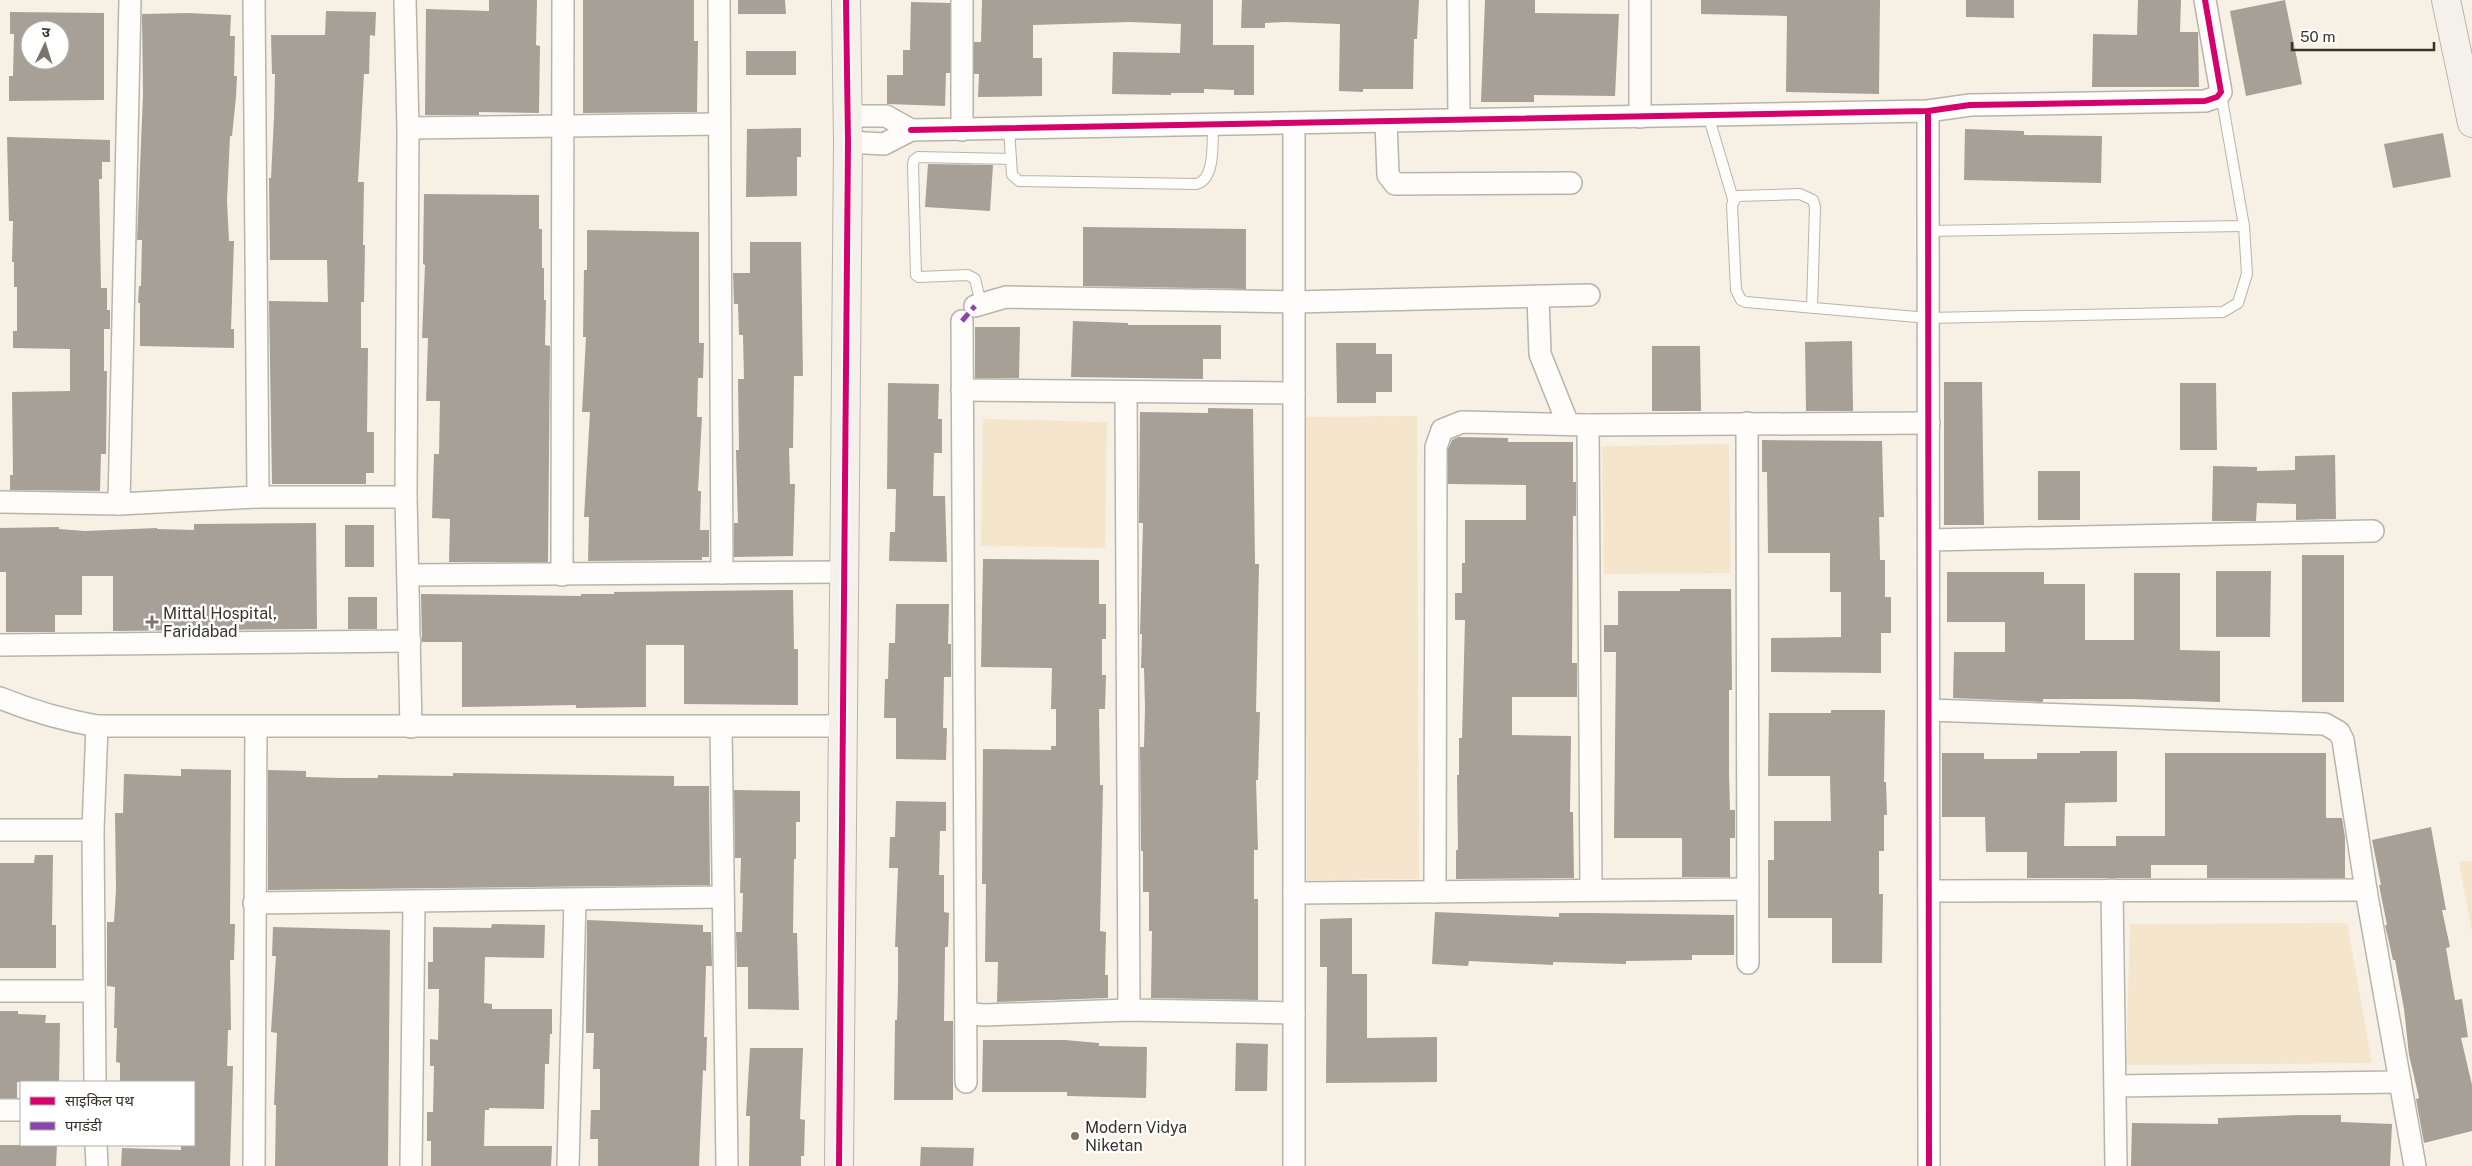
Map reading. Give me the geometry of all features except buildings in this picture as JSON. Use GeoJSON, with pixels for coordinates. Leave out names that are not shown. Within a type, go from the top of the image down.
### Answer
{"type":"FeatureCollection","features":[{"type":"Feature","properties":{"kind":"street"},"geometry":{"type":"LineString","coordinates":[[119,504],[130,0]]}},
{"type":"Feature","properties":{"kind":"street"},"geometry":{"type":"LineString","coordinates":[[254,0],[258,497]]}},
{"type":"Feature","properties":{"kind":"street"},"geometry":{"type":"LineString","coordinates":[[405,0],[408,128],[406,497],[411,727]]}},
{"type":"Feature","properties":{"kind":"street"},"geometry":{"type":"LineString","coordinates":[[562,575],[563,0]]}},
{"type":"Feature","properties":{"kind":"street"},"geometry":{"type":"LineString","coordinates":[[719,0],[722,573]]}},
{"type":"Feature","properties":{"kind":"street"},"geometry":{"type":"LineString","coordinates":[[839,1166],[848,142],[846,0]]}},
{"type":"Feature","properties":{"kind":"street"},"geometry":{"type":"LineString","coordinates":[[962,0],[962,130]]}},
{"type":"Feature","properties":{"kind":"street"},"geometry":{"type":"LineString","coordinates":[[1458,0],[1459,120]]}},
{"type":"Feature","properties":{"kind":"street"},"geometry":{"type":"LineString","coordinates":[[1640,0],[1640,117]]}},
{"type":"Feature","properties":{"kind":"street"},"geometry":{"type":"LineString","coordinates":[[848,142],[884,144],[911,130],[1928,111],[1970,105],[2205,100],[2217,97],[2221,92],[2206,0]]}},
{"type":"Feature","properties":{"kind":"street"},"geometry":{"type":"LineString","coordinates":[[2446,0],[2472,123]]}},
{"type":"Feature","properties":{"kind":"street"},"geometry":{"type":"LineString","coordinates":[[1928,111],[1929,1166]]}},
{"type":"Feature","properties":{"kind":"street"},"geometry":{"type":"LineString","coordinates":[[848,116],[886,116],[911,130]]}},
{"type":"Feature","properties":{"kind":"street"},"geometry":{"type":"LineString","coordinates":[[1386,122],[1388,175],[1395,184],[1571,183]]}},
{"type":"Feature","properties":{"kind":"street"},"geometry":{"type":"LineString","coordinates":[[1294,123],[1294,1166]]}},
{"type":"Feature","properties":{"kind":"street"},"geometry":{"type":"LineString","coordinates":[[408,128],[720,124]]}},
{"type":"Feature","properties":{"kind":"street"},"geometry":{"type":"LineString","coordinates":[[966,1082],[962,390],[973,310],[1006,297],[1294,302],[1589,295]]}},
{"type":"Feature","properties":{"kind":"street"},"geometry":{"type":"LineString","coordinates":[[1538,296],[1540,354],[1578,425],[1591,890]]}},
{"type":"Feature","properties":{"kind":"street"},"geometry":{"type":"LineString","coordinates":[[962,390],[1294,393]]}},
{"type":"Feature","properties":{"kind":"street"},"geometry":{"type":"LineString","coordinates":[[1126,392],[1129,1010]]}},
{"type":"Feature","properties":{"kind":"street"},"geometry":{"type":"LineString","coordinates":[[1435,892],[1436,457],[1442,430],[1462,422],[1578,425],[1929,423]]}},
{"type":"Feature","properties":{"kind":"street"},"geometry":{"type":"LineString","coordinates":[[1747,423],[1748,963]]}},
{"type":"Feature","properties":{"kind":"street"},"geometry":{"type":"LineString","coordinates":[[0,502],[119,504],[258,497],[406,497]]}},
{"type":"Feature","properties":{"kind":"street"},"geometry":{"type":"LineString","coordinates":[[1928,540],[2373,531]]}},
{"type":"Feature","properties":{"kind":"street"},"geometry":{"type":"LineString","coordinates":[[408,575],[845,572]]}},
{"type":"Feature","properties":{"kind":"street"},"geometry":{"type":"LineString","coordinates":[[0,645],[410,642]]}},
{"type":"Feature","properties":{"kind":"street"},"geometry":{"type":"LineString","coordinates":[[0,698],[32,711],[97,726],[842,726]]}},
{"type":"Feature","properties":{"kind":"street"},"geometry":{"type":"LineString","coordinates":[[1929,710],[2326,724],[2334,727],[2343,740],[2366,890],[2415,1166]]}},
{"type":"Feature","properties":{"kind":"street"},"geometry":{"type":"LineString","coordinates":[[95,1081],[93,830],[97,726]]}},
{"type":"Feature","properties":{"kind":"street"},"geometry":{"type":"LineString","coordinates":[[254,1166],[256,727]]}},
{"type":"Feature","properties":{"kind":"street"},"geometry":{"type":"LineString","coordinates":[[721,727],[727,1166]]}},
{"type":"Feature","properties":{"kind":"street"},"geometry":{"type":"LineString","coordinates":[[0,830],[93,830]]}},
{"type":"Feature","properties":{"kind":"street"},"geometry":{"type":"LineString","coordinates":[[1294,893],[1748,889]]}},
{"type":"Feature","properties":{"kind":"street"},"geometry":{"type":"LineString","coordinates":[[2112,890],[2116,1166]]}},
{"type":"Feature","properties":{"kind":"street"},"geometry":{"type":"LineString","coordinates":[[1929,891],[2366,890]]}},
{"type":"Feature","properties":{"kind":"street"},"geometry":{"type":"LineString","coordinates":[[254,903],[723,898]]}},
{"type":"Feature","properties":{"kind":"street"},"geometry":{"type":"LineString","coordinates":[[568,1166],[575,900]]}},
{"type":"Feature","properties":{"kind":"street"},"geometry":{"type":"LineString","coordinates":[[411,1166],[414,902]]}},
{"type":"Feature","properties":{"kind":"street"},"geometry":{"type":"LineString","coordinates":[[0,991],[94,991]]}},
{"type":"Feature","properties":{"kind":"street"},"geometry":{"type":"LineString","coordinates":[[966,1008],[973,1014],[984,1015],[1129,1010],[1294,1013]]}},
{"type":"Feature","properties":{"kind":"street"},"geometry":{"type":"LineString","coordinates":[[2115,1086],[2400,1082]]}},
{"type":"Feature","properties":{"kind":"street"},"geometry":{"type":"LineString","coordinates":[[0,1110],[20,1110]]}},
{"type":"Feature","properties":{"kind":"street"},"geometry":{"type":"LineString","coordinates":[[96,1146],[97,1166]]}},
{"type":"Feature","properties":{"kind":"lane"},"geometry":{"type":"LineString","coordinates":[[1708,116],[1733,199],[1732,214],[1738,296],[1746,302],[1928,318],[2223,312],[2238,303],[2244,289],[2247,274],[2244,226],[2221,92]]}},
{"type":"Feature","properties":{"kind":"lane"},"geometry":{"type":"LineString","coordinates":[[1009,129],[1012,174],[1019,181],[1196,184],[1202,183],[1207,178],[1210,168],[1213,125]]}},
{"type":"Feature","properties":{"kind":"lane"},"geometry":{"type":"LineString","coordinates":[[973,310],[975,279],[968,275],[919,277],[916,275],[914,160],[918,158],[1011,159]]}},
{"type":"Feature","properties":{"kind":"lane"},"geometry":{"type":"LineString","coordinates":[[1733,199],[1742,194],[1800,194],[1813,200],[1815,207],[1812,308]]}},
{"type":"Feature","properties":{"kind":"lane"},"geometry":{"type":"LineString","coordinates":[[1928,231],[2244,226]]}},
{"type":"Feature","properties":{"kind":"shaded area"},"geometry":{"type":"Polygon","coordinates":[[[1417,416],[1419,879],[1307,880],[1305,417],[1417,416]]]}},
{"type":"Feature","properties":{"kind":"shaded area"},"geometry":{"type":"Polygon","coordinates":[[[983,419],[1107,422],[1105,548],[981,546],[983,419]]]}},
{"type":"Feature","properties":{"kind":"shaded area"},"geometry":{"type":"Polygon","coordinates":[[[1729,444],[1731,573],[1604,574],[1602,446],[1729,444]]]}},
{"type":"Feature","properties":{"kind":"shaded area"},"geometry":{"type":"Polygon","coordinates":[[[2459,861],[2472,861],[2472,933],[2459,861]]]}},
{"type":"Feature","properties":{"kind":"shaded area"},"geometry":{"type":"Polygon","coordinates":[[[2347,923],[2372,1063],[2126,1065],[2130,924],[2347,923]]]}},
{"type":"Feature","properties":{"kind":"marked path"},"geometry":{"type":"LineString","coordinates":[[962,321],[975,306]]}},
{"type":"Feature","properties":{"kind":"cycle path"},"geometry":{"type":"LineString","coordinates":[[839,1166],[848,142],[846,0]]}},
{"type":"Feature","properties":{"kind":"cycle path"},"geometry":{"type":"LineString","coordinates":[[911,130],[1928,111],[1970,105],[2205,101],[2217,97],[2221,92],[2205,0]]}},
{"type":"Feature","properties":{"kind":"cycle path"},"geometry":{"type":"LineString","coordinates":[[1928,111],[1929,1166]]}},
{"type":"Feature","properties":{"kind":"place","name":"Mittal Hospital, Faridabad"},"geometry":{"type":"Point","coordinates":[152,622]}},
{"type":"Feature","properties":{"kind":"place","name":"Modern Vidya Niketan"},"geometry":{"type":"Point","coordinates":[1075,1136]}}]}
